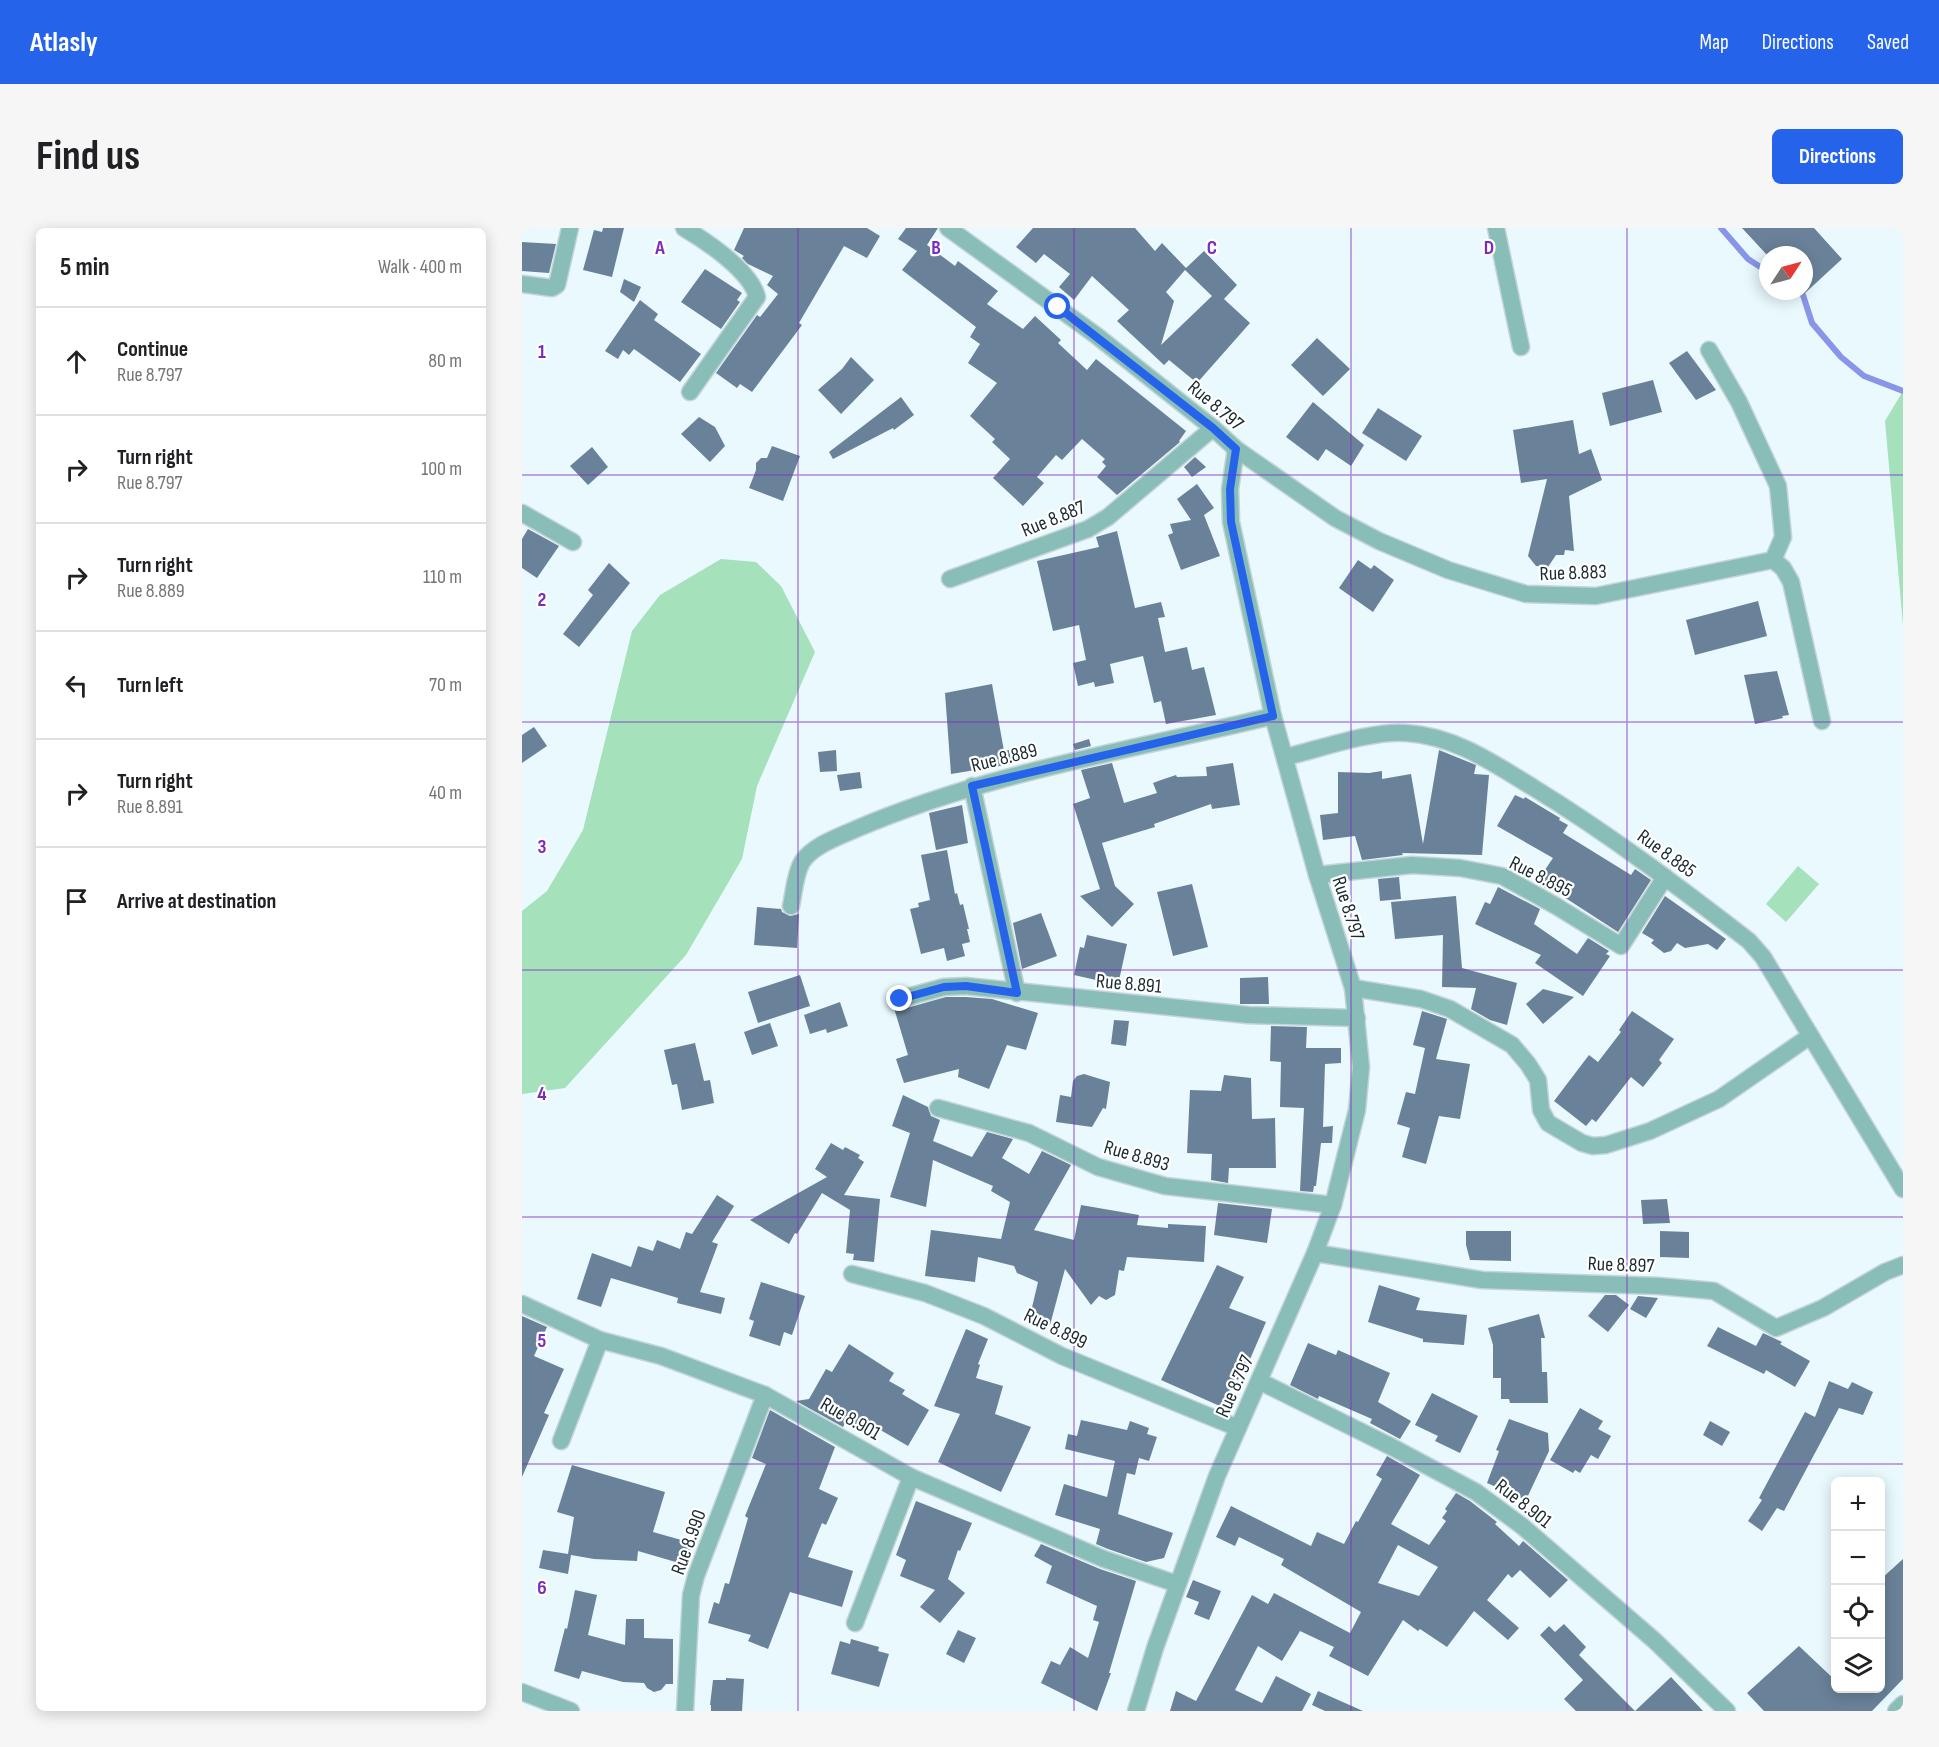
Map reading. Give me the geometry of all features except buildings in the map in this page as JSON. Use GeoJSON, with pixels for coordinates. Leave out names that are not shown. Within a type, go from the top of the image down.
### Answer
{"type":"FeatureCollection","features":[{"type":"Feature","properties":{"kind":"street"},"geometry":{"type":"LineString","coordinates":[[522,284],[552,288],[557,285],[570,228]]}},
{"type":"Feature","properties":{"kind":"street"},"geometry":{"type":"LineString","coordinates":[[684,228],[715,247],[755,287],[757,297],[690,392]]}},
{"type":"Feature","properties":{"kind":"street","name":"Rue 8.797"},"geometry":{"type":"LineString","coordinates":[[948,228],[1097,336],[1236,449],[1230,489],[1231,522],[1273,716],[1317,875],[1353,988],[1357,1018],[1360,1066],[1357,1110],[1333,1205],[1315,1253],[1217,1476],[1155,1648],[1136,1711]]}},
{"type":"Feature","properties":{"kind":"street"},"geometry":{"type":"LineString","coordinates":[[1497,228],[1521,347]]}},
{"type":"Feature","properties":{"kind":"street"},"geometry":{"type":"LineString","coordinates":[[1709,350],[1739,402],[1778,486],[1783,537],[1773,560],[1783,568],[1791,582],[1822,721]]}},
{"type":"Feature","properties":{"kind":"street","name":"Rue 8.887"},"geometry":{"type":"LineString","coordinates":[[950,579],[1088,529],[1108,517],[1213,428]]}},
{"type":"Feature","properties":{"kind":"street","name":"Rue 8.883"},"geometry":{"type":"LineString","coordinates":[[1236,449],[1335,518],[1379,542],[1448,570],[1526,594],[1596,596],[1773,560]]}},
{"type":"Feature","properties":{"kind":"street"},"geometry":{"type":"LineString","coordinates":[[522,513],[573,542]]}},
{"type":"Feature","properties":{"kind":"street","name":"Rue 8.889"},"geometry":{"type":"LineString","coordinates":[[791,906],[803,861],[815,850],[842,835],[885,817],[972,786],[1273,716]]}},
{"type":"Feature","properties":{"kind":"street","name":"Rue 8.885"},"geometry":{"type":"LineString","coordinates":[[1286,757],[1362,738],[1403,732],[1436,736],[1473,750],[1560,804],[1665,877],[1749,941],[1763,957],[1903,1189]]}},
{"type":"Feature","properties":{"kind":"street"},"geometry":{"type":"LineString","coordinates":[[972,786],[1017,993]]}},
{"type":"Feature","properties":{"kind":"street","name":"Rue 8.895"},"geometry":{"type":"LineString","coordinates":[[1317,875],[1412,865],[1460,868],[1502,876],[1621,945],[1665,877]]}},
{"type":"Feature","properties":{"kind":"street","name":"Rue 8.891"},"geometry":{"type":"LineString","coordinates":[[900,999],[944,987],[966,986],[1248,1015],[1357,1018]]}},
{"type":"Feature","properties":{"kind":"street"},"geometry":{"type":"LineString","coordinates":[[1353,988],[1421,999],[1450,1009],[1512,1045],[1538,1080],[1541,1110],[1548,1123],[1582,1143],[1593,1146],[1606,1145],[1650,1131],[1719,1099],[1810,1036]]}},
{"type":"Feature","properties":{"kind":"street","name":"Rue 8.893"},"geometry":{"type":"LineString","coordinates":[[938,1108],[1029,1133],[1098,1167],[1165,1186],[1333,1205]]}},
{"type":"Feature","properties":{"kind":"street","name":"Rue 8.897"},"geometry":{"type":"LineString","coordinates":[[1315,1253],[1482,1280],[1670,1287],[1714,1291],[1776,1328],[1823,1308],[1885,1272],[1903,1265]]}},
{"type":"Feature","properties":{"kind":"street","name":"Rue 8.899"},"geometry":{"type":"LineString","coordinates":[[852,1274],[925,1293],[984,1316],[1062,1356],[1238,1428]]}},
{"type":"Feature","properties":{"kind":"street","name":"Rue 8.901"},"geometry":{"type":"LineString","coordinates":[[522,1304],[600,1340],[661,1356],[765,1395],[911,1477],[1104,1559],[1178,1584]]}},
{"type":"Feature","properties":{"kind":"street"},"geometry":{"type":"LineString","coordinates":[[561,1441],[600,1340]]}},
{"type":"Feature","properties":{"kind":"street","name":"Rue 8.901"},"geometry":{"type":"LineString","coordinates":[[1259,1381],[1476,1492],[1522,1526],[1655,1641],[1727,1711]]}},
{"type":"Feature","properties":{"kind":"street","name":"Rue 8.990"},"geometry":{"type":"LineString","coordinates":[[685,1711],[692,1595],[696,1576],[765,1395]]}},
{"type":"Feature","properties":{"kind":"street"},"geometry":{"type":"LineString","coordinates":[[855,1623],[911,1477]]}},
{"type":"Feature","properties":{"kind":"street"},"geometry":{"type":"LineString","coordinates":[[522,1692],[571,1711]]}},
{"type":"Feature","properties":{"kind":"street"},"geometry":{"type":"LineString","coordinates":[[1896,1711],[1903,1704]]}},
{"type":"Feature","properties":{"kind":"green space"},"geometry":{"type":"Polygon","coordinates":[[[1903,391],[1903,625],[1885,421],[1903,391]]]}},
{"type":"Feature","properties":{"kind":"green space"},"geometry":{"type":"Polygon","coordinates":[[[721,559],[756,562],[781,586],[815,652],[757,786],[742,859],[686,955],[565,1088],[522,1094],[522,911],[547,891],[583,830],[632,631],[660,595],[721,559]]]}},
{"type":"Feature","properties":{"kind":"green space"},"geometry":{"type":"Polygon","coordinates":[[[1798,866],[1819,884],[1786,922],[1766,904],[1798,866]]]}},
{"type":"Feature","properties":{"kind":"waterway"},"geometry":{"type":"LineString","coordinates":[[1721,228],[1748,259],[1759,266]]}},
{"type":"Feature","properties":{"kind":"waterway"},"geometry":{"type":"LineString","coordinates":[[1805,300],[1812,323],[1841,357],[1864,376],[1903,391]]}},
{"type":"Feature","properties":{"kind":"route"},"geometry":{"type":"LineString","coordinates":[[900,999],[944,987],[966,986],[1017,993],[972,786],[1273,716],[1231,522],[1230,489],[1236,449],[1213,428],[1058,307]]}}]}
